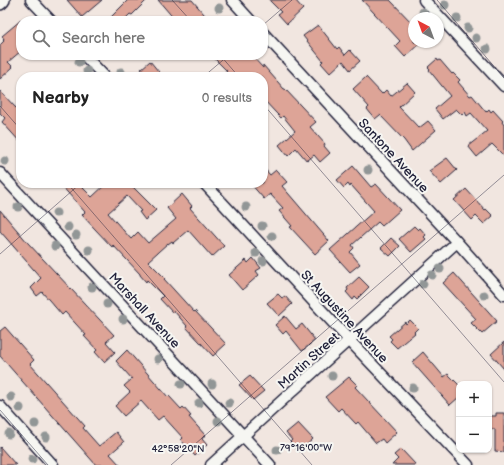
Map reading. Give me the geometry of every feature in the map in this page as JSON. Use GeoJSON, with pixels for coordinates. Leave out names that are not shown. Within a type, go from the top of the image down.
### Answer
{"type":"FeatureCollection","features":[{"type":"Feature","properties":{"kind":"street"},"geometry":{"type":"LineString","coordinates":[[0,3],[3,0]]}},
{"type":"Feature","properties":{"kind":"street"},"geometry":{"type":"LineString","coordinates":[[31,0],[46,16]]}},
{"type":"Feature","properties":{"kind":"street"},"geometry":{"type":"LineString","coordinates":[[232,0],[247,16]]}},
{"type":"Feature","properties":{"kind":"street"},"geometry":{"type":"LineString","coordinates":[[424,0],[504,86]]}},
{"type":"Feature","properties":{"kind":"street","name":"Santone Avenue"},"geometry":{"type":"LineString","coordinates":[[268,38],[457,242],[504,295]]}},
{"type":"Feature","properties":{"kind":"street"},"geometry":{"type":"LineString","coordinates":[[89,60],[100,72]]}},
{"type":"Feature","properties":{"kind":"street","name":"Marshall Avenue"},"geometry":{"type":"LineString","coordinates":[[0,173],[270,465]]}},
{"type":"Feature","properties":{"kind":"street","name":"St Augustine Avenue"},"geometry":{"type":"LineString","coordinates":[[209,188],[349,340],[468,465]]}},
{"type":"Feature","properties":{"kind":"street","name":"Martin Street"},"geometry":{"type":"LineString","coordinates":[[211,465],[457,242]]}},
{"type":"Feature","properties":{"kind":"street"},"geometry":{"type":"LineString","coordinates":[[0,406],[53,465]]}},
{"type":"Feature","properties":{"kind":"building"},"geometry":{"type":"Polygon","coordinates":[[[67,0],[102,0],[83,16],[81,16],[67,0]]]}},
{"type":"Feature","properties":{"kind":"building"},"geometry":{"type":"Polygon","coordinates":[[[128,0],[147,0],[132,15],[112,16],[128,0]]]}},
{"type":"Feature","properties":{"kind":"building"},"geometry":{"type":"Polygon","coordinates":[[[158,0],[192,0],[206,16],[172,16],[158,0]]]}},
{"type":"Feature","properties":{"kind":"building"},"geometry":{"type":"Polygon","coordinates":[[[269,0],[295,0],[303,9],[287,24],[278,14],[281,12],[269,0]]]}},
{"type":"Feature","properties":{"kind":"building"},"geometry":{"type":"Polygon","coordinates":[[[362,0],[390,0],[408,19],[408,48],[415,48],[405,57],[395,46],[400,41],[362,0]]]}},
{"type":"Feature","properties":{"kind":"building"},"geometry":{"type":"Polygon","coordinates":[[[16,24],[16,55],[8,62],[13,67],[0,79],[0,45],[4,41],[2,36],[16,24]]]}},
{"type":"Feature","properties":{"kind":"building"},"geometry":{"type":"Polygon","coordinates":[[[318,25],[337,49],[339,47],[345,55],[350,50],[360,61],[350,70],[343,61],[330,73],[321,63],[323,61],[303,36],[318,25]]]}},
{"type":"Feature","properties":{"kind":"building"},"geometry":{"type":"Polygon","coordinates":[[[437,59],[438,61],[440,60],[452,74],[453,73],[460,80],[458,82],[470,96],[472,95],[486,112],[489,109],[491,112],[493,110],[503,121],[504,156],[492,144],[477,157],[468,146],[487,131],[471,113],[467,116],[465,112],[462,115],[456,109],[443,119],[435,109],[450,96],[429,70],[430,69],[428,67],[437,59]]]}},
{"type":"Feature","properties":{"kind":"building"},"geometry":{"type":"Polygon","coordinates":[[[216,60],[256,60],[263,68],[263,65],[316,122],[310,127],[325,144],[324,146],[330,153],[320,162],[314,155],[307,161],[296,148],[288,156],[279,145],[295,131],[283,116],[281,118],[268,104],[268,72],[226,72],[227,71],[216,60]]]}},
{"type":"Feature","properties":{"kind":"building"},"geometry":{"type":"Polygon","coordinates":[[[150,61],[159,72],[144,72],[141,69],[150,61]]]}},
{"type":"Feature","properties":{"kind":"building"},"geometry":{"type":"Polygon","coordinates":[[[366,77],[382,94],[386,90],[391,96],[407,83],[415,92],[399,107],[419,128],[428,121],[436,130],[412,151],[404,140],[380,115],[375,119],[367,109],[369,107],[353,89],[366,77]]]}},
{"type":"Feature","properties":{"kind":"building"},"geometry":{"type":"Polygon","coordinates":[[[0,91],[16,108],[16,137],[2,122],[5,118],[0,113],[0,91]]]}},
{"type":"Feature","properties":{"kind":"building"},"geometry":{"type":"Polygon","coordinates":[[[447,158],[457,170],[441,184],[429,171],[447,158]]]}},
{"type":"Feature","properties":{"kind":"building"},"geometry":{"type":"Polygon","coordinates":[[[353,166],[371,187],[376,184],[400,210],[382,226],[378,222],[352,245],[354,248],[350,252],[360,264],[350,272],[330,250],[374,211],[351,185],[350,187],[348,184],[344,188],[337,180],[353,166]]]}},
{"type":"Feature","properties":{"kind":"building"},"geometry":{"type":"Polygon","coordinates":[[[276,170],[287,182],[282,186],[329,241],[315,254],[290,227],[292,226],[279,211],[283,208],[270,194],[264,199],[254,188],[268,188],[268,173],[270,175],[276,170]]]}},
{"type":"Feature","properties":{"kind":"building"},"geometry":{"type":"Polygon","coordinates":[[[63,188],[83,188],[92,197],[102,188],[134,188],[156,210],[145,220],[139,212],[141,211],[127,196],[108,213],[131,239],[138,232],[148,243],[176,219],[167,208],[182,194],[192,206],[190,208],[224,246],[212,257],[188,230],[173,243],[172,241],[168,243],[148,261],[165,278],[164,279],[194,312],[195,311],[226,344],[213,356],[186,327],[187,326],[174,311],[173,313],[160,299],[163,296],[147,280],[146,282],[113,245],[112,247],[82,215],[85,212],[63,188]]]}},
{"type":"Feature","properties":{"kind":"building"},"geometry":{"type":"Polygon","coordinates":[[[466,189],[485,210],[486,209],[493,216],[484,224],[476,216],[472,220],[454,200],[466,189]]]}},
{"type":"Feature","properties":{"kind":"building"},"geometry":{"type":"Polygon","coordinates":[[[0,210],[28,243],[114,335],[106,342],[115,352],[104,362],[95,352],[97,350],[84,336],[86,335],[65,312],[62,315],[42,292],[37,296],[31,288],[41,278],[0,231],[0,210]]]}},
{"type":"Feature","properties":{"kind":"building"},"geometry":{"type":"Polygon","coordinates":[[[414,226],[418,230],[420,228],[426,235],[424,237],[426,239],[411,252],[399,239],[414,226]]]}},
{"type":"Feature","properties":{"kind":"building"},"geometry":{"type":"Polygon","coordinates":[[[391,238],[400,246],[390,256],[381,248],[391,238]]]}},
{"type":"Feature","properties":{"kind":"building"},"geometry":{"type":"Polygon","coordinates":[[[253,258],[261,268],[256,271],[259,275],[242,290],[229,275],[246,260],[248,263],[253,258]]]}},
{"type":"Feature","properties":{"kind":"building"},"geometry":{"type":"Polygon","coordinates":[[[454,273],[497,321],[482,334],[471,323],[476,319],[443,283],[454,273]]]}},
{"type":"Feature","properties":{"kind":"building"},"geometry":{"type":"Polygon","coordinates":[[[359,277],[369,287],[357,299],[355,297],[353,300],[346,292],[348,290],[347,288],[359,277]]]}},
{"type":"Feature","properties":{"kind":"building"},"geometry":{"type":"Polygon","coordinates":[[[278,294],[282,298],[285,296],[292,304],[279,316],[267,303],[278,294]]]}},
{"type":"Feature","properties":{"kind":"building"},"geometry":{"type":"Polygon","coordinates":[[[285,316],[296,329],[302,324],[315,340],[302,351],[286,331],[283,334],[275,325],[285,316]]]}},
{"type":"Feature","properties":{"kind":"building"},"geometry":{"type":"Polygon","coordinates":[[[410,320],[418,328],[414,332],[415,333],[397,348],[390,341],[392,339],[389,336],[405,322],[406,324],[410,320]]]}},
{"type":"Feature","properties":{"kind":"building"},"geometry":{"type":"Polygon","coordinates":[[[5,327],[34,360],[30,364],[85,426],[83,428],[99,446],[116,432],[124,442],[110,454],[120,465],[96,465],[0,356],[0,331],[5,327]]]}},
{"type":"Feature","properties":{"kind":"building"},"geometry":{"type":"Polygon","coordinates":[[[504,342],[504,369],[491,354],[504,342]]]}},
{"type":"Feature","properties":{"kind":"building"},"geometry":{"type":"Polygon","coordinates":[[[127,350],[168,397],[169,396],[181,409],[183,407],[191,416],[189,417],[205,435],[202,439],[207,445],[195,456],[181,440],[183,438],[163,416],[158,420],[141,401],[124,416],[115,406],[130,392],[124,386],[132,379],[116,361],[127,350]]]}},
{"type":"Feature","properties":{"kind":"building"},"geometry":{"type":"Polygon","coordinates":[[[423,352],[444,377],[448,374],[456,382],[456,400],[450,405],[412,362],[423,352]]]}},
{"type":"Feature","properties":{"kind":"building"},"geometry":{"type":"Polygon","coordinates":[[[250,376],[264,391],[253,400],[239,385],[250,376]]]}},
{"type":"Feature","properties":{"kind":"building"},"geometry":{"type":"Polygon","coordinates":[[[349,377],[357,385],[355,387],[397,432],[385,443],[382,439],[376,443],[358,422],[356,424],[341,408],[338,411],[325,397],[349,377]]]}},
{"type":"Feature","properties":{"kind":"building"},"geometry":{"type":"Polygon","coordinates":[[[496,413],[504,413],[504,452],[495,451],[495,429],[492,429],[492,416],[496,416],[496,413]]]}},
{"type":"Feature","properties":{"kind":"building"},"geometry":{"type":"Polygon","coordinates":[[[298,423],[313,439],[299,452],[290,442],[292,440],[286,433],[298,423]]]}},
{"type":"Feature","properties":{"kind":"building"},"geometry":{"type":"Polygon","coordinates":[[[0,447],[16,465],[0,465],[0,447]]]}},
{"type":"Feature","properties":{"kind":"building"},"geometry":{"type":"Polygon","coordinates":[[[401,449],[416,465],[392,465],[398,459],[394,455],[401,449]]]}}]}
